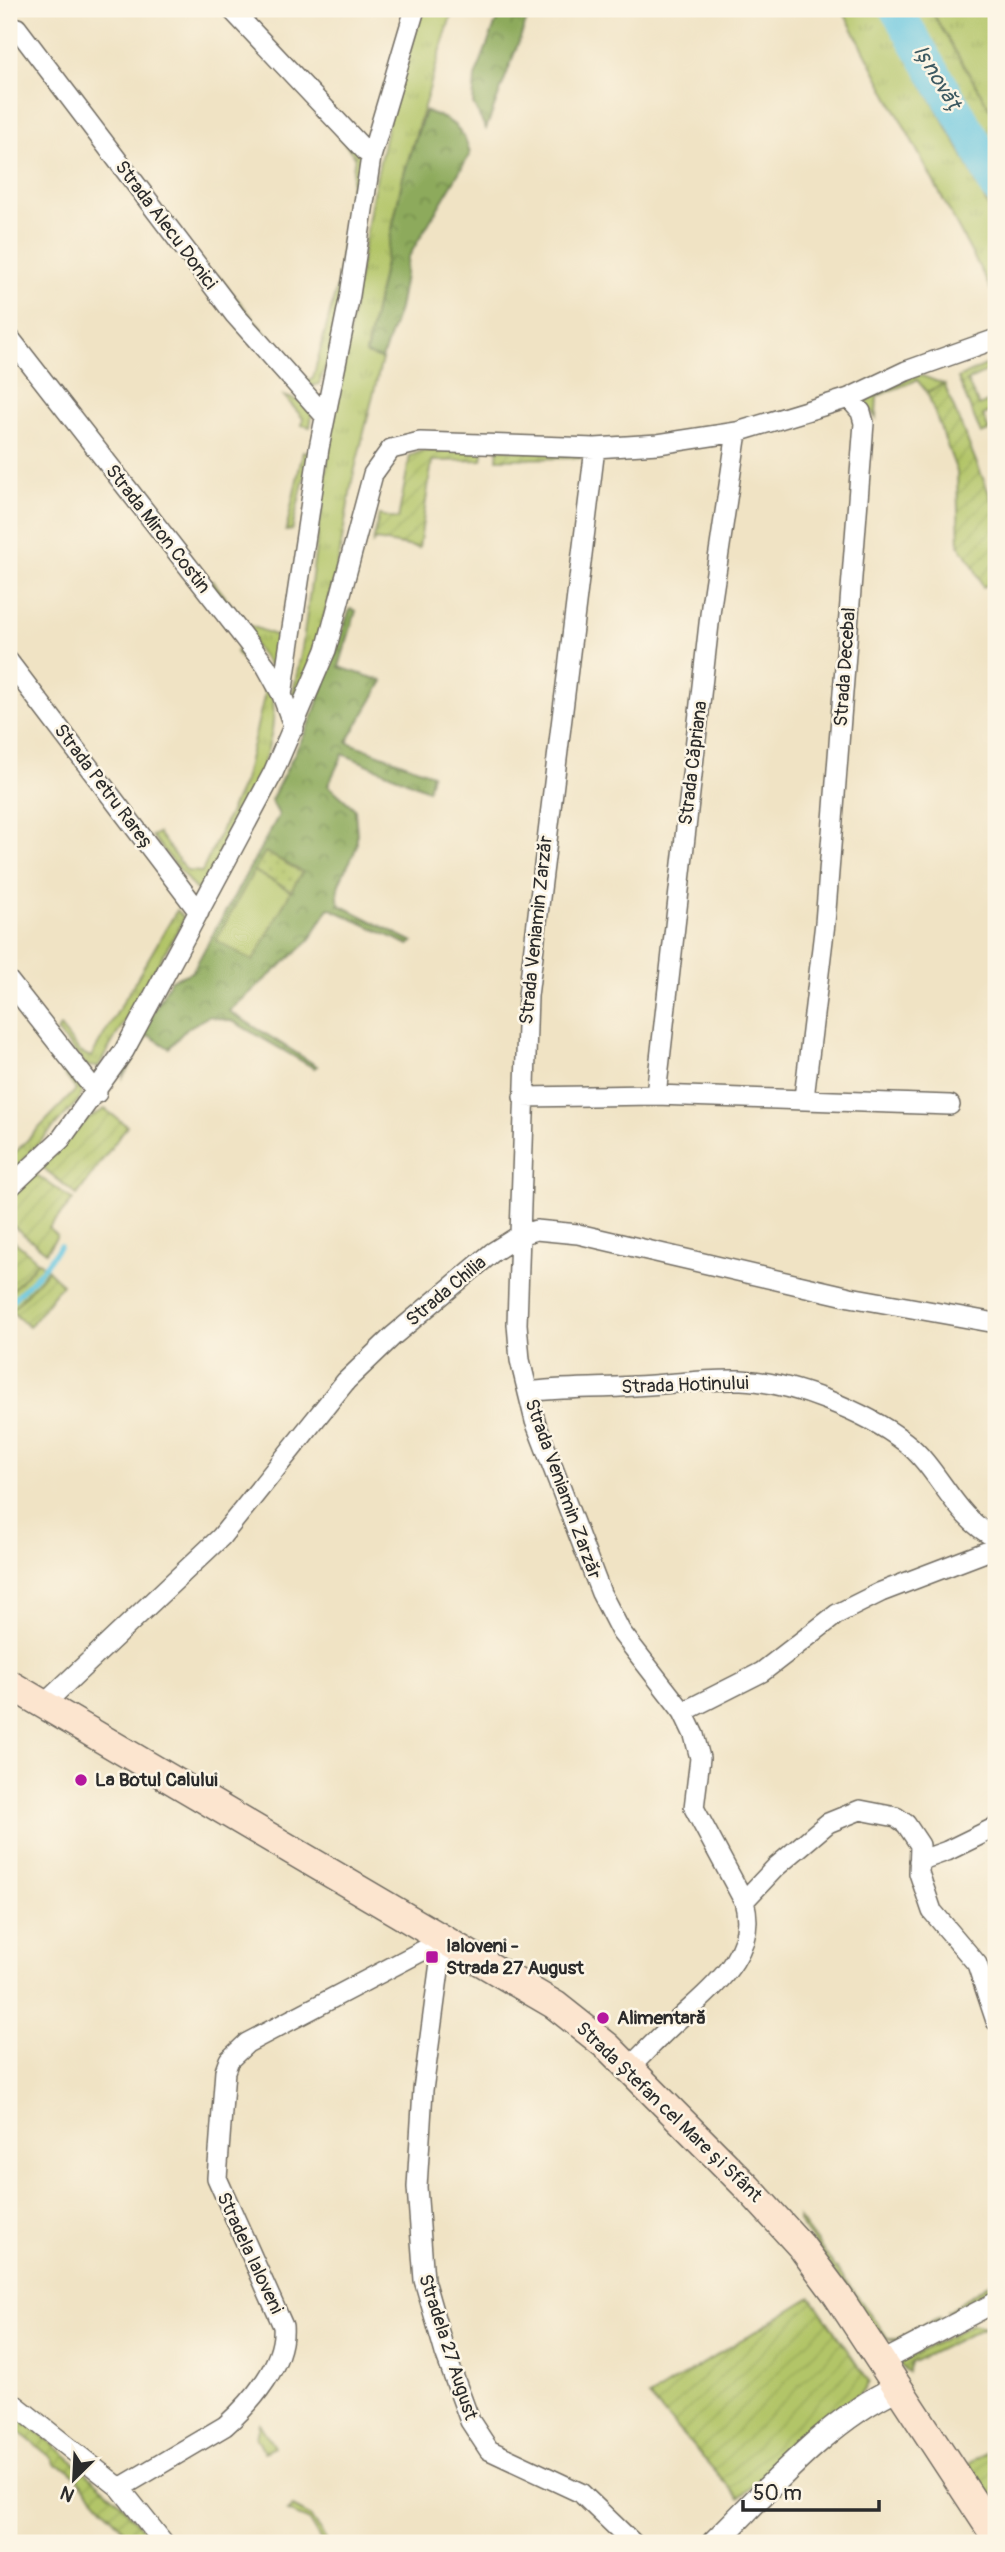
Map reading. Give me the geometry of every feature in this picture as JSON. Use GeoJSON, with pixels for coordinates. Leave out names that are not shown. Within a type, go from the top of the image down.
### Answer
{"type":"FeatureCollection","features":[{"type":"Feature","properties":{"kind":"main road","name":"Strada Ștefan cel Mare și Sfânt"},"geometry":{"type":"LineString","coordinates":[[9,1684],[42,1706],[555,2005],[594,2035],[747,2186],[801,2246],[996,2537]]}},
{"type":"Feature","properties":{"kind":"street"},"geometry":{"type":"LineString","coordinates":[[231,9],[371,157]]}},
{"type":"Feature","properties":{"kind":"street"},"geometry":{"type":"LineString","coordinates":[[282,695],[324,415],[350,295],[371,157],[415,9]]}},
{"type":"Feature","properties":{"kind":"street","name":"Strada Alecu Donici"},"geometry":{"type":"LineString","coordinates":[[17,28],[235,315],[324,415]]}},
{"type":"Feature","properties":{"kind":"street","name":"Strada Miron Costin"},"geometry":{"type":"LineString","coordinates":[[9,337],[266,666],[282,695],[294,728]]}},
{"type":"Feature","properties":{"kind":"street"},"geometry":{"type":"LineString","coordinates":[[9,1188],[61,1139],[97,1093],[124,1051],[199,912],[294,728],[326,650],[373,474],[391,449],[420,442],[595,448],[658,444],[737,432],[849,398],[906,371],[996,339]]}},
{"type":"Feature","properties":{"kind":"street","name":"Strada Decebal"},"geometry":{"type":"LineString","coordinates":[[804,1098],[825,923],[864,423],[861,412],[849,398]]}},
{"type":"Feature","properties":{"kind":"street","name":"Strada Căpriana"},"geometry":{"type":"LineString","coordinates":[[656,1094],[711,606],[737,432]]}},
{"type":"Feature","properties":{"kind":"street","name":"Strada Veniamin Zarzăr"},"geometry":{"type":"LineString","coordinates":[[595,448],[531,970],[523,1097],[517,1324],[520,1360],[535,1421],[601,1593],[621,1632],[683,1712],[700,1758],[694,1796],[698,1818],[744,1901]]}},
{"type":"Feature","properties":{"kind":"street","name":"Strada Petru Rareș"},"geometry":{"type":"LineString","coordinates":[[9,662],[199,912]]}},
{"type":"Feature","properties":{"kind":"street"},"geometry":{"type":"LineString","coordinates":[[9,981],[97,1093]]}},
{"type":"Feature","properties":{"kind":"street"},"geometry":{"type":"LineString","coordinates":[[523,1097],[656,1094],[950,1105]]}},
{"type":"Feature","properties":{"kind":"street"},"geometry":{"type":"LineString","coordinates":[[520,1235],[536,1230],[579,1234],[849,1297],[996,1323]]}},
{"type":"Feature","properties":{"kind":"street","name":"Strada Chilia"},"geometry":{"type":"LineString","coordinates":[[42,1706],[221,1536],[346,1381],[449,1288],[520,1235]]}},
{"type":"Feature","properties":{"kind":"street","name":"Strada Hotinului"},"geometry":{"type":"LineString","coordinates":[[528,1392],[559,1388],[744,1380],[831,1402],[892,1432],[913,1448],[962,1511],[996,1538]]}},
{"type":"Feature","properties":{"kind":"street"},"geometry":{"type":"LineString","coordinates":[[683,1712],[762,1672],[837,1614],[881,1592],[996,1548]]}},
{"type":"Feature","properties":{"kind":"street"},"geometry":{"type":"LineString","coordinates":[[629,2068],[716,1985],[738,1956],[748,1933],[749,1917],[744,1901],[808,1838],[828,1823],[860,1810],[879,1812],[906,1824],[920,1845],[919,1872],[932,1911],[977,1965],[996,2021]]}},
{"type":"Feature","properties":{"kind":"street"},"geometry":{"type":"LineString","coordinates":[[919,1861],[947,1851],[996,1827]]}},
{"type":"Feature","properties":{"kind":"street","name":"Stradela Ialoveni"},"geometry":{"type":"LineString","coordinates":[[120,2488],[225,2426],[239,2413],[282,2351],[283,2326],[217,2178],[225,2071],[229,2060],[247,2043],[443,1940]]}},
{"type":"Feature","properties":{"kind":"street","name":"Stradela 27 August"},"geometry":{"type":"LineString","coordinates":[[443,1940],[423,2090],[417,2187],[424,2280],[445,2353],[470,2421],[489,2450],[581,2493],[633,2543]]}},
{"type":"Feature","properties":{"kind":"street"},"geometry":{"type":"LineString","coordinates":[[881,2362],[996,2302]]}},
{"type":"Feature","properties":{"kind":"street"},"geometry":{"type":"LineString","coordinates":[[714,2543],[810,2451],[858,2410],[897,2388]]}},
{"type":"Feature","properties":{"kind":"street"},"geometry":{"type":"LineString","coordinates":[[9,2400],[120,2488],[164,2543]]}},
{"type":"Feature","properties":{"kind":"green space"},"geometry":{"type":"Polygon","coordinates":[[[423,9],[453,9],[403,177],[366,353],[382,359],[352,481],[336,575],[302,690],[295,701],[292,698],[302,649],[329,452],[373,194],[391,109],[423,9]]]}},
{"type":"Feature","properties":{"kind":"green space"},"geometry":{"type":"Polygon","coordinates":[[[501,9],[531,9],[486,129],[473,104],[475,77],[501,9]]]}},
{"type":"Feature","properties":{"kind":"green space"},"geometry":{"type":"Polygon","coordinates":[[[842,9],[880,9],[963,155],[996,223],[996,299],[842,9]]]}},
{"type":"Feature","properties":{"kind":"green space"},"geometry":{"type":"Polygon","coordinates":[[[880,9],[930,9],[996,119],[996,223],[963,155],[880,9]]]}},
{"type":"Feature","properties":{"kind":"green space"},"geometry":{"type":"Polygon","coordinates":[[[930,9],[996,9],[996,119],[930,9]]]}},
{"type":"Feature","properties":{"kind":"green space"},"geometry":{"type":"Polygon","coordinates":[[[425,111],[455,125],[464,137],[470,154],[408,258],[399,309],[382,359],[366,354],[403,177],[425,111]]]}},
{"type":"Feature","properties":{"kind":"green space"},"geometry":{"type":"Polygon","coordinates":[[[340,138],[347,139],[359,152],[362,164],[334,344],[319,384],[313,386],[301,381],[229,297],[217,275],[303,378],[308,381],[313,378],[337,286],[355,156],[340,138]]]}},
{"type":"Feature","properties":{"kind":"green space"},"geometry":{"type":"Polygon","coordinates":[[[996,360],[996,367],[967,381],[979,406],[996,398],[996,410],[983,415],[989,431],[981,434],[958,378],[996,360]]]}},
{"type":"Feature","properties":{"kind":"green space"},"geometry":{"type":"Polygon","coordinates":[[[917,374],[944,384],[927,392],[917,380],[877,396],[876,418],[866,404],[870,397],[917,374]]]}},
{"type":"Feature","properties":{"kind":"green space"},"geometry":{"type":"Polygon","coordinates":[[[944,384],[996,510],[996,581],[983,587],[971,561],[959,546],[957,472],[927,392],[944,384]]]}},
{"type":"Feature","properties":{"kind":"green space"},"geometry":{"type":"Polygon","coordinates":[[[284,396],[302,402],[312,415],[310,427],[302,425],[303,418],[284,396]]]}},
{"type":"Feature","properties":{"kind":"green space"},"geometry":{"type":"Polygon","coordinates":[[[484,447],[482,460],[432,461],[419,548],[376,540],[373,543],[379,515],[398,519],[410,456],[422,451],[484,447]]]}},
{"type":"Feature","properties":{"kind":"green space"},"geometry":{"type":"Polygon","coordinates":[[[498,449],[579,454],[580,458],[497,459],[498,449]]]}},
{"type":"Feature","properties":{"kind":"green space"},"geometry":{"type":"Polygon","coordinates":[[[303,451],[310,453],[292,530],[286,531],[303,451]]]}},
{"type":"Feature","properties":{"kind":"green space"},"geometry":{"type":"Polygon","coordinates":[[[213,581],[246,624],[285,639],[276,674],[209,585],[213,581]]]}},
{"type":"Feature","properties":{"kind":"green space"},"geometry":{"type":"Polygon","coordinates":[[[350,609],[356,611],[339,667],[383,681],[347,742],[432,774],[428,790],[343,754],[328,785],[355,809],[357,839],[356,848],[342,876],[338,897],[340,905],[413,942],[409,945],[329,908],[308,942],[229,1011],[317,1066],[314,1068],[234,1022],[209,1016],[186,1029],[169,1048],[148,1035],[123,1077],[123,1066],[171,980],[192,972],[279,815],[271,800],[311,721],[350,609]]]}},
{"type":"Feature","properties":{"kind":"green space"},"geometry":{"type":"Polygon","coordinates":[[[244,647],[268,683],[273,705],[272,731],[265,759],[241,817],[203,889],[195,889],[152,836],[158,833],[187,871],[202,872],[244,781],[264,697],[264,686],[236,652],[244,647]]]}},
{"type":"Feature","properties":{"kind":"green space"},"geometry":{"type":"Polygon","coordinates":[[[265,852],[302,872],[291,891],[254,871],[265,852]]]}},
{"type":"Feature","properties":{"kind":"green space"},"geometry":{"type":"Polygon","coordinates":[[[254,871],[291,891],[253,961],[216,940],[254,871]]]}},
{"type":"Feature","properties":{"kind":"green space"},"geometry":{"type":"Polygon","coordinates":[[[177,910],[184,919],[98,1067],[87,1066],[57,1032],[60,1027],[80,1052],[91,1057],[177,910]]]}},
{"type":"Feature","properties":{"kind":"green space"},"geometry":{"type":"Polygon","coordinates":[[[41,1042],[60,1055],[71,1068],[82,1090],[79,1100],[9,1175],[9,1159],[76,1090],[41,1042]]]}},
{"type":"Feature","properties":{"kind":"green space"},"geometry":{"type":"Polygon","coordinates":[[[105,1109],[127,1126],[77,1195],[42,1167],[86,1120],[105,1109]]]}},
{"type":"Feature","properties":{"kind":"green space"},"geometry":{"type":"Polygon","coordinates":[[[35,1174],[73,1200],[49,1228],[57,1236],[46,1252],[9,1223],[9,1200],[35,1174]]]}},
{"type":"Feature","properties":{"kind":"green space"},"geometry":{"type":"Polygon","coordinates":[[[9,1237],[38,1261],[9,1294],[9,1237]]]}},
{"type":"Feature","properties":{"kind":"green space"},"geometry":{"type":"Polygon","coordinates":[[[38,1261],[48,1270],[11,1311],[9,1294],[38,1261]]]}},
{"type":"Feature","properties":{"kind":"green space"},"geometry":{"type":"Polygon","coordinates":[[[48,1270],[62,1284],[29,1327],[11,1311],[48,1270]]]}},
{"type":"Feature","properties":{"kind":"green space"},"geometry":{"type":"Polygon","coordinates":[[[798,2217],[889,2339],[898,2339],[939,2317],[939,2324],[915,2337],[899,2341],[892,2340],[884,2338],[875,2332],[798,2221],[798,2217]]]}},
{"type":"Feature","properties":{"kind":"green space"},"geometry":{"type":"Polygon","coordinates":[[[996,2278],[996,2294],[953,2315],[948,2312],[996,2278]]]}},
{"type":"Feature","properties":{"kind":"green space"},"geometry":{"type":"Polygon","coordinates":[[[811,2297],[869,2382],[865,2389],[739,2498],[649,2397],[811,2297]]]}},
{"type":"Feature","properties":{"kind":"green space"},"geometry":{"type":"Polygon","coordinates":[[[972,2324],[985,2327],[911,2363],[908,2372],[901,2366],[902,2361],[972,2324]]]}},
{"type":"Feature","properties":{"kind":"green space"},"geometry":{"type":"Polygon","coordinates":[[[16,2413],[116,2498],[147,2534],[145,2543],[135,2543],[69,2469],[54,2464],[52,2458],[9,2424],[9,2416],[16,2413]]]}},
{"type":"Feature","properties":{"kind":"green space"},"geometry":{"type":"Polygon","coordinates":[[[259,2423],[274,2447],[264,2452],[256,2437],[259,2423]]]}},
{"type":"Feature","properties":{"kind":"green space"},"geometry":{"type":"Polygon","coordinates":[[[988,2451],[996,2461],[996,2506],[969,2464],[988,2451]]]}},
{"type":"Feature","properties":{"kind":"green space"},"geometry":{"type":"Polygon","coordinates":[[[293,2507],[310,2516],[328,2543],[322,2543],[308,2520],[287,2512],[293,2507]]]}},
{"type":"Feature","properties":{"kind":"waterway","name":"Ișnovăț"},"geometry":{"type":"LineString","coordinates":[[896,9],[974,140],[996,188]]}},
{"type":"Feature","properties":{"kind":"waterway"},"geometry":{"type":"LineString","coordinates":[[9,1304],[41,1271],[60,1246]]}},
{"type":"Feature","properties":{"kind":"place","name":"La Botul Calului"},"geometry":{"type":"Point","coordinates":[81,1780]}},
{"type":"Feature","properties":{"kind":"place","name":"Ialoveni - Strada 27 August"},"geometry":{"type":"Point","coordinates":[432,1957]}},
{"type":"Feature","properties":{"kind":"place","name":"Alimentară"},"geometry":{"type":"Point","coordinates":[603,2018]}}]}
